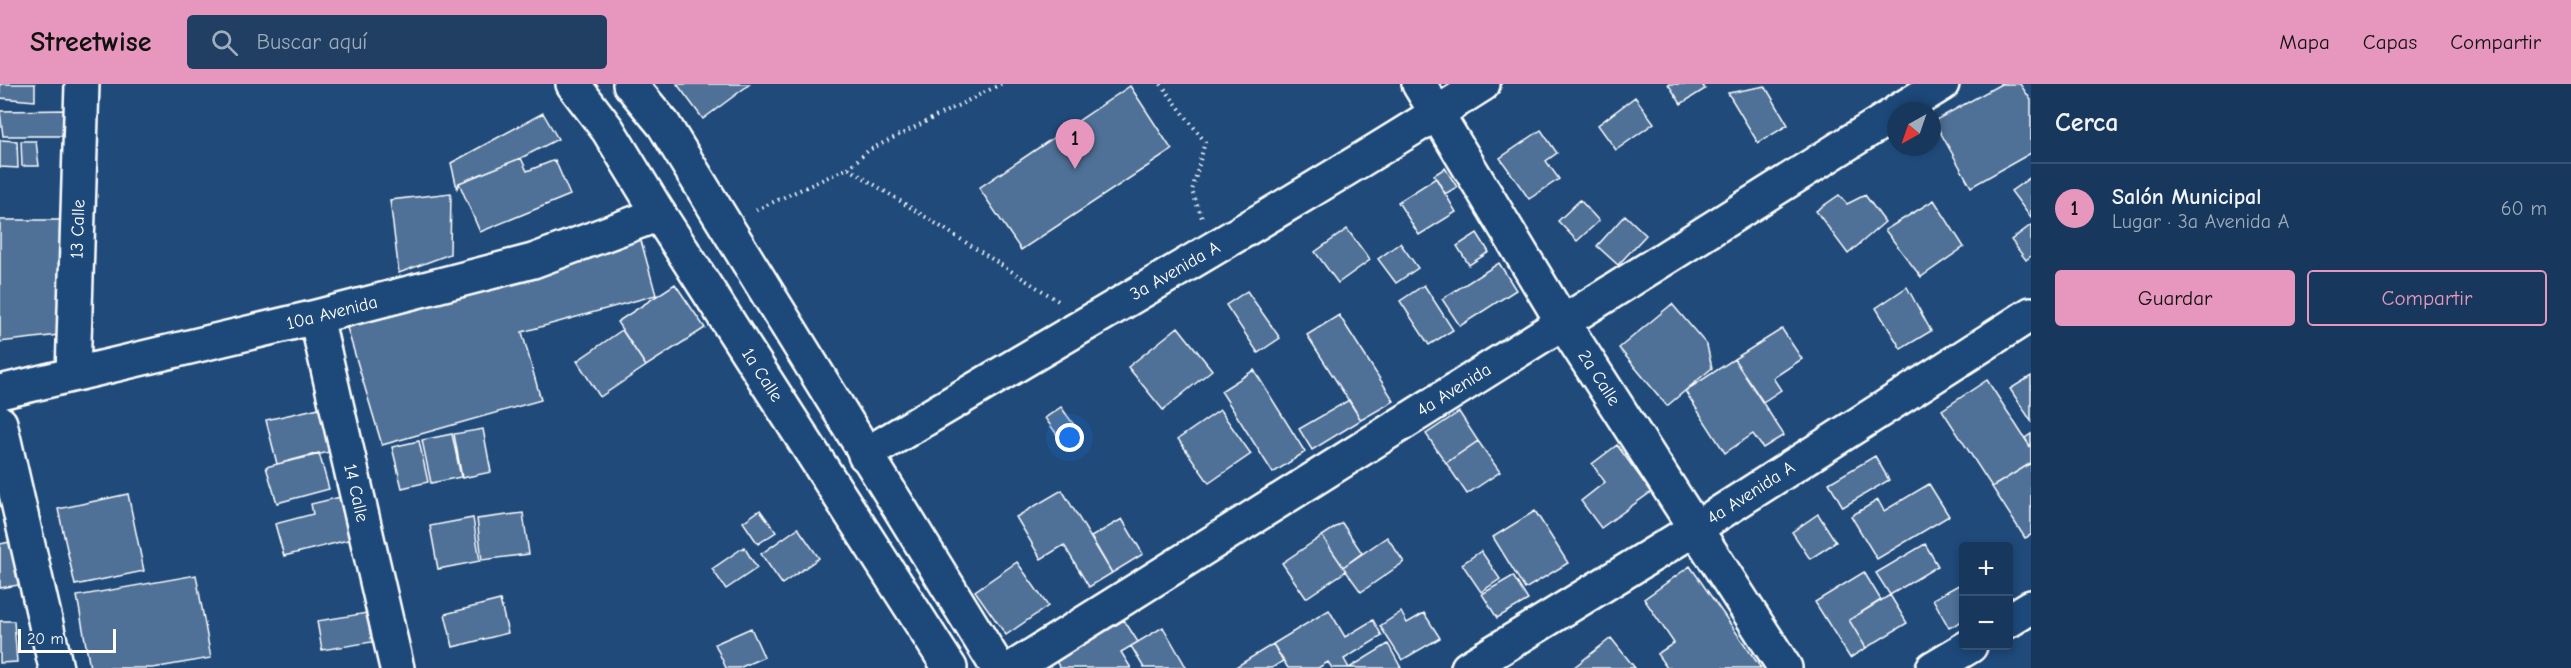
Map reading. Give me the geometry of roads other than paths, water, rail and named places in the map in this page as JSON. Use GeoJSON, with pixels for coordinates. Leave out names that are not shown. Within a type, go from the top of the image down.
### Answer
{"type":"FeatureCollection","features":[{"type":"Feature","properties":{"kind":"street","name":"13 Calle"},"geometry":{"type":"LineString","coordinates":[[73,374],[82,84]]}},
{"type":"Feature","properties":{"kind":"street","name":"1a Calle"},"geometry":{"type":"LineString","coordinates":[[573,84],[608,130],[659,214],[950,668]]}},
{"type":"Feature","properties":{"kind":"street"},"geometry":{"type":"LineString","coordinates":[[630,84],[664,125],[998,668]]}},
{"type":"Feature","properties":{"kind":"street","name":"2a Calle"},"geometry":{"type":"LineString","coordinates":[[1419,84],[1562,321],[1785,668]]}},
{"type":"Feature","properties":{"kind":"street","name":"3a Avenida A"},"geometry":{"type":"LineString","coordinates":[[866,455],[1090,320],[1213,250],[1483,84]]}},
{"type":"Feature","properties":{"kind":"street","name":"4a Avenida"},"geometry":{"type":"LineString","coordinates":[[1913,102],[1942,84]]}},
{"type":"Feature","properties":{"kind":"street","name":"4a Avenida"},"geometry":{"type":"LineString","coordinates":[[1013,668],[1887,118]]}},
{"type":"Feature","properties":{"kind":"street","name":"10a Avenida"},"geometry":{"type":"LineString","coordinates":[[0,392],[316,318],[533,261],[659,214]]}},
{"type":"Feature","properties":{"kind":"street","name":"4a Avenida A"},"geometry":{"type":"LineString","coordinates":[[1468,668],[1696,528],[2031,314]]}},
{"type":"Feature","properties":{"kind":"street","name":"14 Calle"},"geometry":{"type":"LineString","coordinates":[[316,318],[397,668]]}},
{"type":"Feature","properties":{"kind":"street"},"geometry":{"type":"LineString","coordinates":[[0,423],[56,668]]}},
{"type":"Feature","properties":{"kind":"street"},"geometry":{"type":"LineString","coordinates":[[2013,618],[2031,607]]}},
{"type":"Feature","properties":{"kind":"street"},"geometry":{"type":"LineString","coordinates":[[1933,668],[1962,650]]}},
{"type":"Feature","properties":{"kind":"place","name":"Salón Municipal"},"geometry":{"type":"Point","coordinates":[1075,169]}}]}
